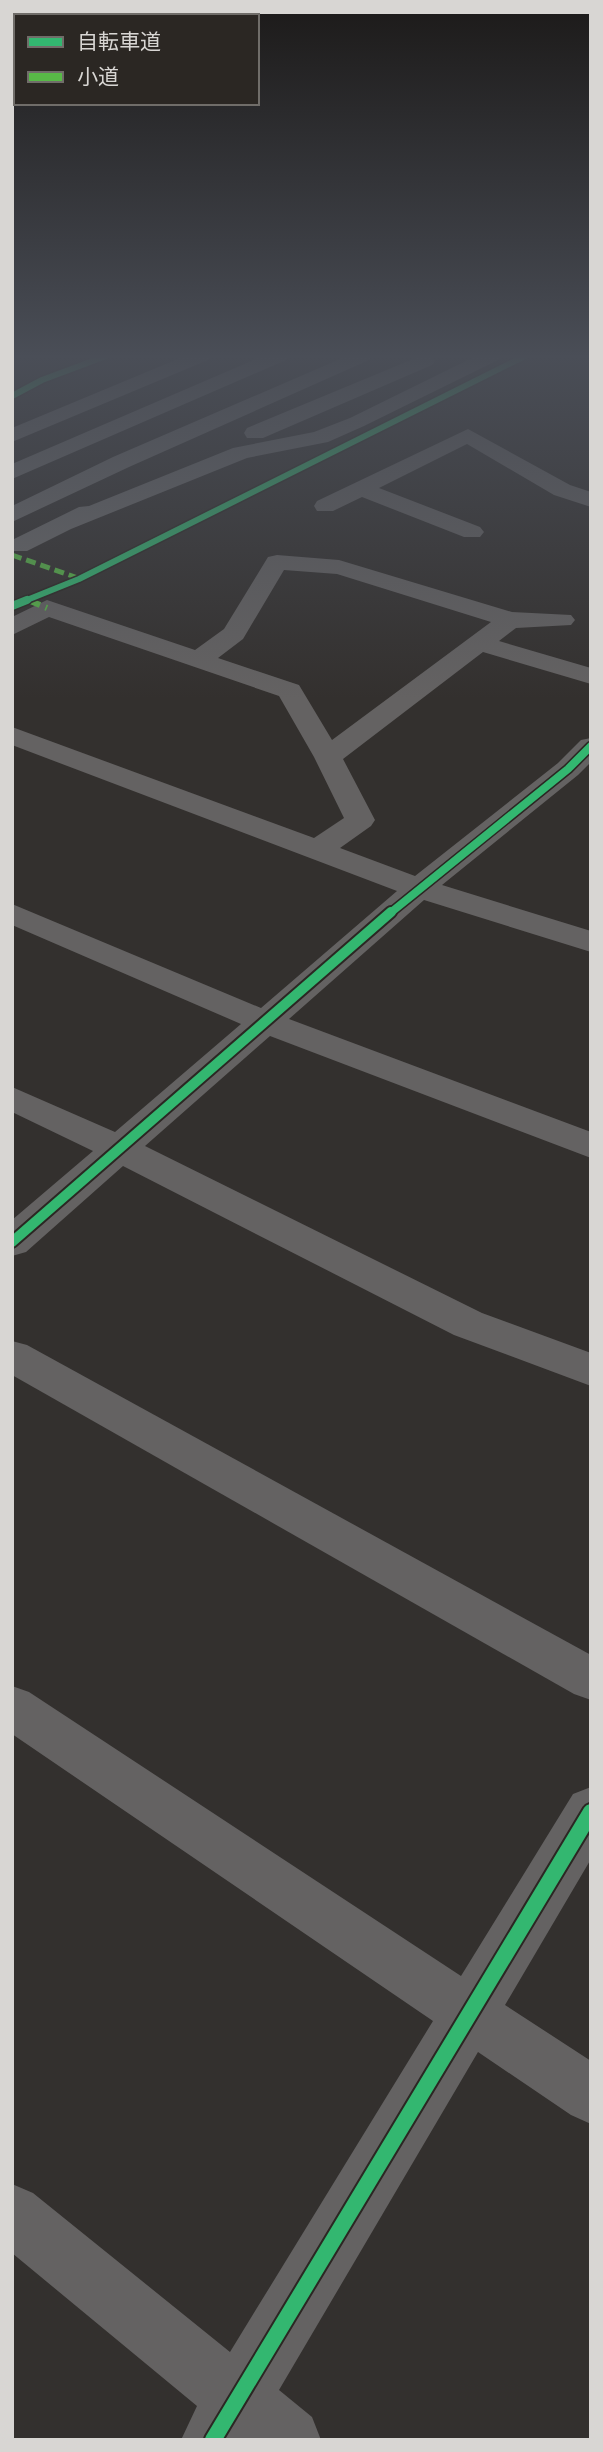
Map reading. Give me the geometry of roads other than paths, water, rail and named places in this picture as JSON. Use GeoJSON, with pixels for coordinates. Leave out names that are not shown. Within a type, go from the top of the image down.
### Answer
{"type":"FeatureCollection","features":[{"type":"Feature","properties":{"kind":"highway"},"geometry":{"type":"LineString","coordinates":[[12,515],[104,470]]}},
{"type":"Feature","properties":{"kind":"highway"},"geometry":{"type":"LineString","coordinates":[[19,546],[174,470]]}},
{"type":"Feature","properties":{"kind":"highway"},"geometry":{"type":"LineString","coordinates":[[63,524],[198,470]]}},
{"type":"Feature","properties":{"kind":"street"},"geometry":{"type":"LineString","coordinates":[[325,506],[396,470]]}},
{"type":"Feature","properties":{"kind":"street"},"geometry":{"type":"LineString","coordinates":[[529,470],[562,490],[591,500]]}},
{"type":"Feature","properties":{"kind":"street"},"geometry":{"type":"LineString","coordinates":[[360,488],[447,522],[472,521]]}},
{"type":"Feature","properties":{"kind":"street"},"geometry":{"type":"LineString","coordinates":[[199,659],[234,634],[277,562],[340,567],[510,620],[562,620]]}},
{"type":"Feature","properties":{"kind":"street"},"geometry":{"type":"LineString","coordinates":[[12,627],[47,608],[289,691],[328,757],[360,820],[317,850]]}},
{"type":"Feature","properties":{"kind":"street"},"geometry":{"type":"LineString","coordinates":[[328,757],[510,620]]}},
{"type":"Feature","properties":{"kind":"street"},"geometry":{"type":"LineString","coordinates":[[479,643],[591,676]]}},
{"type":"Feature","properties":{"kind":"street"},"geometry":{"type":"LineString","coordinates":[[12,735],[419,888],[591,942]]}},
{"type":"Feature","properties":{"kind":"street"},"geometry":{"type":"LineString","coordinates":[[12,1242],[419,888],[568,769],[591,746]]}},
{"type":"Feature","properties":{"kind":"street"},"geometry":{"type":"LineString","coordinates":[[12,913],[265,1022],[591,1146]]}},
{"type":"Feature","properties":{"kind":"street"},"geometry":{"type":"LineString","coordinates":[[12,1098],[120,1149],[468,1324],[591,1370]]}},
{"type":"Feature","properties":{"kind":"street"},"geometry":{"type":"LineString","coordinates":[[12,1356],[591,1679]]}},
{"type":"Feature","properties":{"kind":"street"},"geometry":{"type":"LineString","coordinates":[[12,1707],[591,2095]]}},
{"type":"Feature","properties":{"kind":"street"},"geometry":{"type":"LineString","coordinates":[[225,2419],[591,1811]]}},
{"type":"Feature","properties":{"kind":"street"},"geometry":{"type":"LineString","coordinates":[[12,2214],[225,2419],[289,2440]]}}]}
